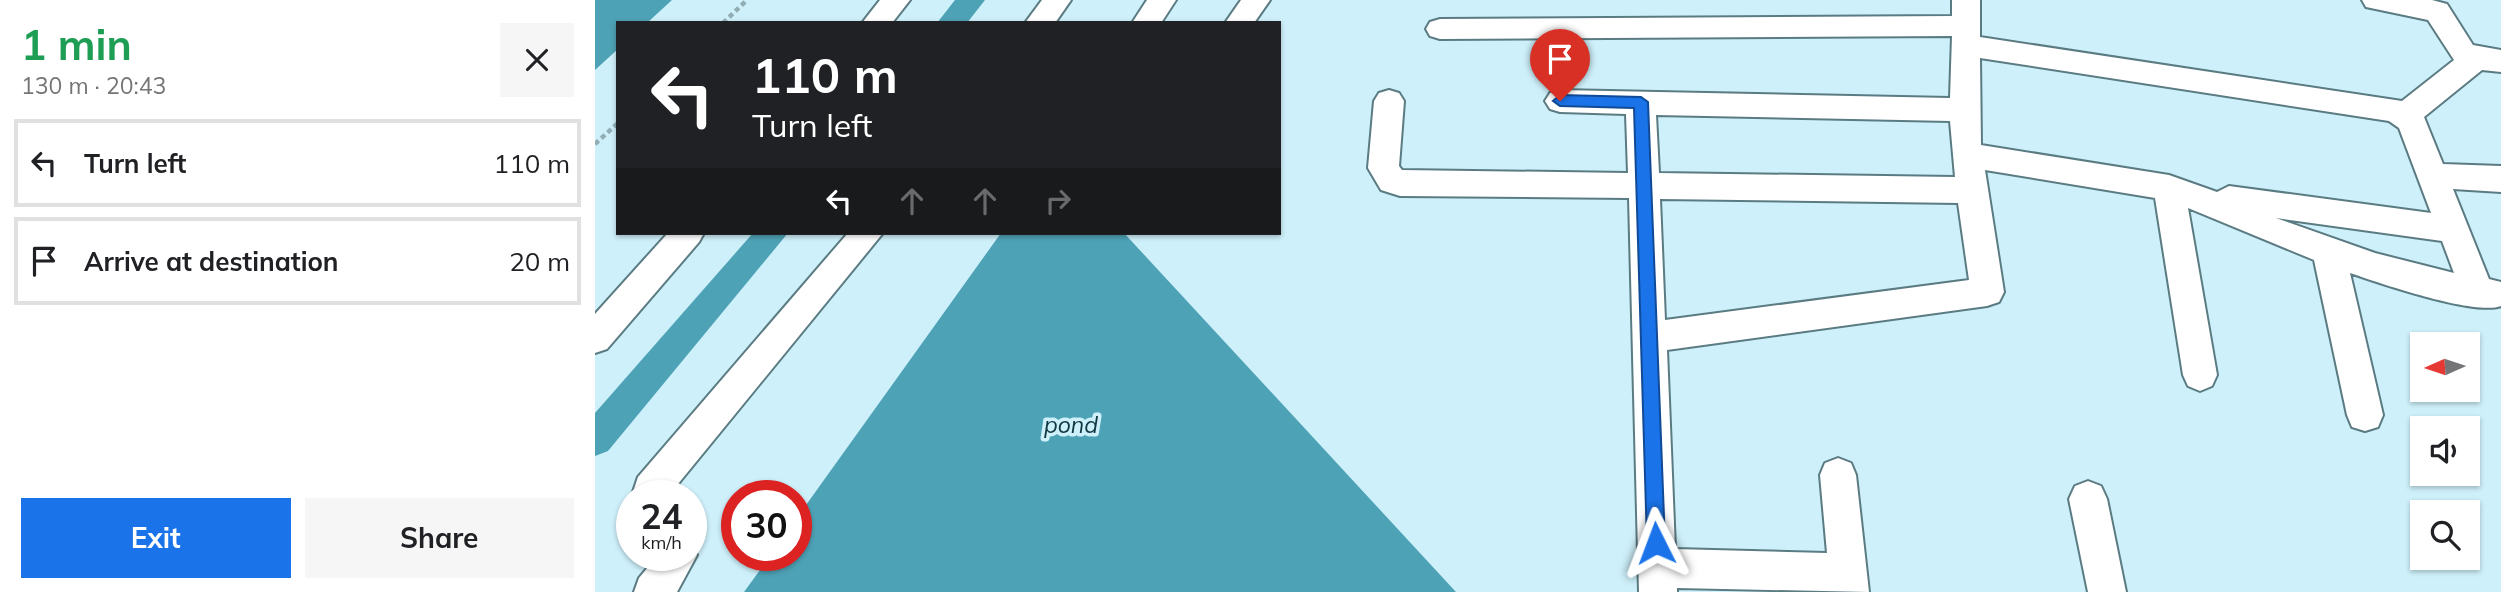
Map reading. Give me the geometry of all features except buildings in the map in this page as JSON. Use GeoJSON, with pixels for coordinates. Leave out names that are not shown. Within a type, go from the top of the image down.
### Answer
{"type":"FeatureCollection","features":[{"type":"Feature","properties":{"kind":"street"},"geometry":{"type":"LineString","coordinates":[[878,21],[896,0]]}},
{"type":"Feature","properties":{"kind":"street"},"geometry":{"type":"LineString","coordinates":[[1041,21],[1057,0]]}},
{"type":"Feature","properties":{"kind":"street"},"geometry":{"type":"LineString","coordinates":[[1147,21],[1162,0]]}},
{"type":"Feature","properties":{"kind":"street"},"geometry":{"type":"LineString","coordinates":[[1240,21],[1256,0]]}},
{"type":"Feature","properties":{"kind":"street"},"geometry":{"type":"LineString","coordinates":[[2376,0],[2437,11],[2457,49],[2488,60]]}},
{"type":"Feature","properties":{"kind":"street"},"geometry":{"type":"LineString","coordinates":[[1440,29],[1640,14],[1966,24],[2396,111],[2411,121],[2453,229],[2490,293]]}},
{"type":"Feature","properties":{"kind":"street"},"geometry":{"type":"LineString","coordinates":[[1647,338],[1987,292],[1966,155],[1966,24]]}},
{"type":"Feature","properties":{"kind":"street"},"geometry":{"type":"LineString","coordinates":[[2406,116],[2488,60]]}},
{"type":"Feature","properties":{"kind":"street"},"geometry":{"type":"LineString","coordinates":[[1389,101],[1383,168],[1392,181],[1971,190]]}},
{"type":"Feature","properties":{"kind":"street"},"geometry":{"type":"LineString","coordinates":[[1560,101],[1965,110]]}},
{"type":"Feature","properties":{"kind":"street"},"geometry":{"type":"LineString","coordinates":[[1641,102],[1647,338],[1658,580],[1849,582],[1837,475]]}},
{"type":"Feature","properties":{"kind":"street"},"geometry":{"type":"LineString","coordinates":[[1966,155],[2181,191],[2453,229]]}},
{"type":"Feature","properties":{"kind":"street"},"geometry":{"type":"LineString","coordinates":[[2433,176],[2501,179]]}},
{"type":"Feature","properties":{"kind":"street"},"geometry":{"type":"LineString","coordinates":[[2181,191],[2258,225],[2420,281],[2490,293]]}},
{"type":"Feature","properties":{"kind":"street"},"geometry":{"type":"LineString","coordinates":[[2181,191],[2200,375]]}},
{"type":"Feature","properties":{"kind":"street"},"geometry":{"type":"LineString","coordinates":[[595,338],[686,235]]}},
{"type":"Feature","properties":{"kind":"street"},"geometry":{"type":"LineString","coordinates":[[659,480],[865,235]]}},
{"type":"Feature","properties":{"kind":"street"},"geometry":{"type":"LineString","coordinates":[[2328,249],[2365,415]]}},
{"type":"Feature","properties":{"kind":"street"},"geometry":{"type":"LineString","coordinates":[[2088,499],[2107,592]]}},
{"type":"Feature","properties":{"kind":"street"},"geometry":{"type":"LineString","coordinates":[[653,592],[669,571]]}},
{"type":"Feature","properties":{"kind":"path"},"geometry":{"type":"LineString","coordinates":[[725,21],[747,0]]}},
{"type":"Feature","properties":{"kind":"path"},"geometry":{"type":"LineString","coordinates":[[595,144],[616,125]]}},
{"type":"Feature","properties":{"kind":"water"},"geometry":{"type":"Polygon","coordinates":[[[595,0],[672,0],[649,21],[616,21],[616,51],[595,70],[595,0]]]}},
{"type":"Feature","properties":{"kind":"water","name":"pond"},"geometry":{"type":"Polygon","coordinates":[[[1000,235],[1126,235],[1456,592],[744,592],[759,571],[812,571],[812,497],[1000,235]]]}},
{"type":"Feature","properties":{"kind":"waterway"},"geometry":{"type":"LineString","coordinates":[[953,21],[971,0]]}},
{"type":"Feature","properties":{"kind":"waterway"},"geometry":{"type":"LineString","coordinates":[[595,439],[770,235]]}},
{"type":"Feature","properties":{"kind":"route"},"geometry":{"type":"LineString","coordinates":[[1560,101],[1641,102],[1656,543]]}}]}
